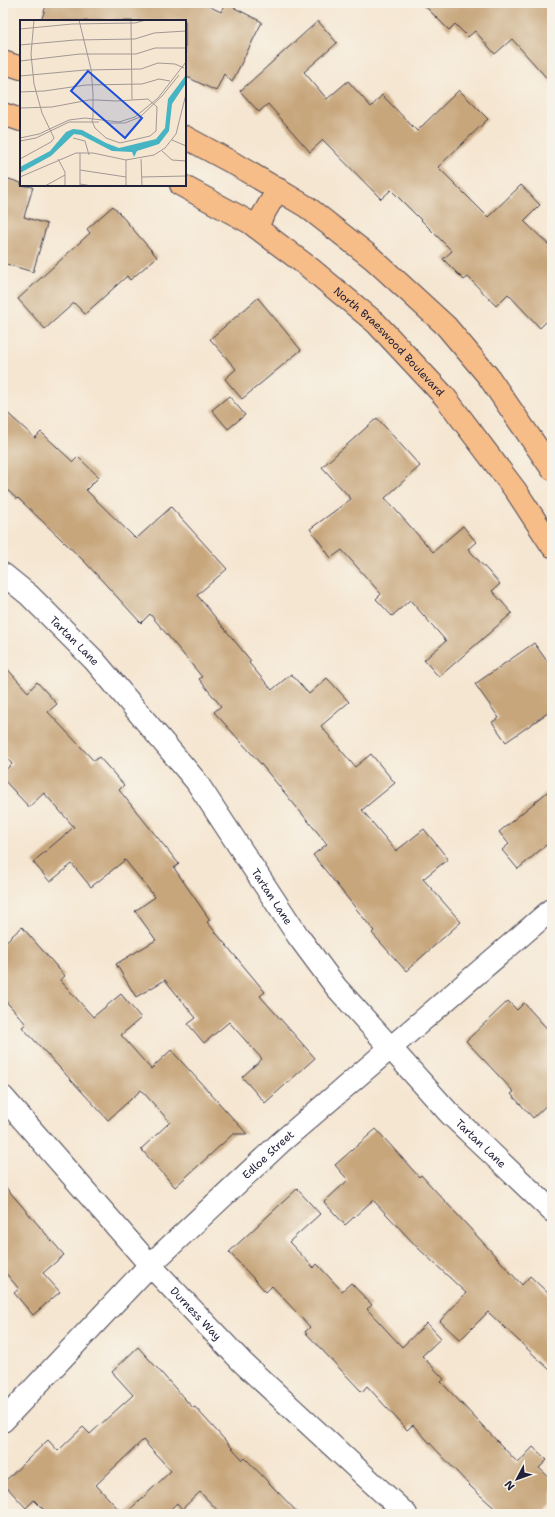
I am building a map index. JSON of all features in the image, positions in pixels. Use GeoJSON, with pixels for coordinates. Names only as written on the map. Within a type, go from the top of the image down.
{"type":"FeatureCollection","features":[{"type":"Feature","properties":{"kind":"main road"},"geometry":{"type":"LineString","coordinates":[[3,62],[20,68]]}},
{"type":"Feature","properties":{"kind":"main road"},"geometry":{"type":"LineString","coordinates":[[3,114],[20,120]]}},
{"type":"Feature","properties":{"kind":"main road"},"geometry":{"type":"LineString","coordinates":[[186,138],[233,163],[306,207],[372,258],[446,326],[488,376],[552,469]]}},
{"type":"Feature","properties":{"kind":"main road","name":"North Braeswood Boulevard"},"geometry":{"type":"LineString","coordinates":[[183,186],[256,227],[310,268],[376,323],[445,397],[516,491],[552,546]]}},
{"type":"Feature","properties":{"kind":"main road"},"geometry":{"type":"LineString","coordinates":[[256,227],[278,190]]}},
{"type":"Feature","properties":{"kind":"street","name":"Tartan Lane"},"geometry":{"type":"LineString","coordinates":[[3,574],[29,596],[94,660],[147,720],[196,781],[302,942],[336,987],[449,1113],[552,1211]]}},
{"type":"Feature","properties":{"kind":"street","name":"Edloe Street"},"geometry":{"type":"LineString","coordinates":[[3,1421],[150,1265],[280,1143],[389,1047],[552,909]]}},
{"type":"Feature","properties":{"kind":"street","name":"Durness Way"},"geometry":{"type":"LineString","coordinates":[[3,1097],[150,1265],[243,1363],[406,1514]]}},
{"type":"Feature","properties":{"kind":"building"},"geometry":{"type":"Polygon","coordinates":[[[47,3],[202,3],[221,12],[225,3],[262,22],[232,82],[224,74],[216,91],[186,76],[186,20],[41,20],[47,3]]]}},
{"type":"Feature","properties":{"kind":"building"},"geometry":{"type":"Polygon","coordinates":[[[422,3],[552,3],[552,84],[512,39],[495,54],[475,31],[468,37],[455,24],[449,30],[422,3]]]}},
{"type":"Feature","properties":{"kind":"building"},"geometry":{"type":"Polygon","coordinates":[[[318,21],[337,43],[304,72],[327,99],[348,81],[371,107],[382,95],[417,131],[459,90],[488,119],[438,167],[488,217],[521,185],[540,205],[524,221],[552,248],[552,316],[540,328],[508,294],[496,306],[468,277],[464,280],[443,259],[452,251],[391,190],[381,199],[323,140],[310,152],[268,104],[259,112],[240,91],[318,21]]]}},
{"type":"Feature","properties":{"kind":"building"},"geometry":{"type":"Polygon","coordinates":[[[3,177],[20,183],[20,186],[33,187],[24,217],[47,224],[33,272],[3,263],[3,177]]]}},
{"type":"Feature","properties":{"kind":"building"},"geometry":{"type":"Polygon","coordinates":[[[113,206],[157,257],[130,280],[127,276],[85,314],[74,303],[45,329],[18,299],[90,233],[87,229],[113,206]]]}},
{"type":"Feature","properties":{"kind":"building"},"geometry":{"type":"Polygon","coordinates":[[[258,298],[301,350],[242,399],[225,379],[236,369],[210,339],[258,298]]]}},
{"type":"Feature","properties":{"kind":"building"},"geometry":{"type":"Polygon","coordinates":[[[229,396],[245,415],[228,429],[212,410],[229,396]]]}},
{"type":"Feature","properties":{"kind":"building"},"geometry":{"type":"Polygon","coordinates":[[[3,409],[35,438],[41,432],[73,462],[78,457],[99,477],[86,490],[136,539],[171,507],[227,569],[197,595],[251,661],[249,663],[272,690],[291,674],[309,694],[327,678],[349,702],[321,726],[355,767],[371,754],[395,783],[362,810],[396,851],[424,829],[448,859],[423,879],[461,922],[406,971],[372,933],[374,931],[313,855],[327,844],[260,763],[214,712],[221,706],[199,679],[202,677],[150,614],[141,623],[85,562],[18,498],[17,499],[3,486],[3,409]]]}},
{"type":"Feature","properties":{"kind":"building"},"geometry":{"type":"Polygon","coordinates":[[[377,418],[420,466],[385,498],[433,552],[463,526],[476,542],[468,549],[500,584],[492,591],[512,613],[439,677],[424,660],[446,641],[410,600],[392,616],[376,599],[381,594],[342,550],[331,558],[310,529],[351,499],[322,467],[377,418]]]}},
{"type":"Feature","properties":{"kind":"building"},"geometry":{"type":"Polygon","coordinates":[[[534,643],[552,668],[552,710],[506,742],[492,722],[499,718],[475,684],[534,643]]]}},
{"type":"Feature","properties":{"kind":"building"},"geometry":{"type":"Polygon","coordinates":[[[3,664],[28,692],[37,682],[57,704],[48,712],[94,761],[99,757],[124,785],[119,790],[179,864],[174,868],[210,920],[207,922],[265,992],[260,996],[315,1058],[265,1103],[242,1077],[262,1059],[229,1022],[204,1043],[188,1024],[196,1018],[165,980],[136,997],[116,964],[156,940],[135,911],[155,897],[125,860],[91,887],[72,864],[50,882],[33,862],[74,827],[44,793],[29,807],[3,779],[3,772],[12,764],[3,754],[3,664]]]}},
{"type":"Feature","properties":{"kind":"building"},"geometry":{"type":"Polygon","coordinates":[[[552,788],[552,840],[518,869],[502,850],[509,844],[499,832],[552,788]]]}},
{"type":"Feature","properties":{"kind":"building"},"geometry":{"type":"Polygon","coordinates":[[[22,927],[65,976],[60,980],[93,1017],[121,994],[141,1018],[121,1035],[151,1069],[171,1050],[247,1134],[233,1134],[175,1187],[141,1149],[170,1122],[141,1090],[108,1120],[22,1027],[26,1024],[3,998],[3,944],[22,927]]]}},
{"type":"Feature","properties":{"kind":"building"},"geometry":{"type":"Polygon","coordinates":[[[508,1001],[517,1010],[524,1003],[552,1034],[552,1100],[533,1118],[511,1094],[514,1092],[466,1041],[508,1001]]]}},
{"type":"Feature","properties":{"kind":"building"},"geometry":{"type":"Polygon","coordinates":[[[376,1129],[419,1177],[421,1175],[522,1285],[530,1276],[552,1297],[552,1372],[488,1312],[460,1340],[440,1321],[466,1293],[418,1248],[373,1200],[345,1225],[324,1202],[348,1180],[335,1165],[376,1129]]]}},
{"type":"Feature","properties":{"kind":"building"},"geometry":{"type":"Polygon","coordinates":[[[3,1184],[64,1255],[43,1273],[60,1292],[33,1315],[14,1293],[19,1289],[3,1270],[3,1184]]]}},
{"type":"Feature","properties":{"kind":"building"},"geometry":{"type":"Polygon","coordinates":[[[297,1189],[320,1214],[289,1242],[314,1268],[317,1264],[342,1291],[351,1283],[372,1305],[367,1309],[402,1347],[427,1323],[441,1338],[422,1356],[444,1379],[441,1382],[518,1463],[533,1447],[547,1460],[539,1468],[552,1480],[552,1503],[542,1514],[501,1514],[470,1486],[413,1425],[407,1430],[367,1386],[362,1392],[305,1332],[310,1327],[272,1286],[266,1292],[229,1252],[297,1189]]]}},
{"type":"Feature","properties":{"kind":"building"},"geometry":{"type":"Polygon","coordinates":[[[138,1347],[193,1408],[195,1407],[243,1460],[245,1458],[299,1514],[221,1514],[200,1492],[182,1509],[177,1503],[166,1514],[125,1514],[171,1471],[143,1440],[96,1485],[123,1514],[48,1514],[34,1500],[26,1508],[3,1483],[48,1440],[58,1451],[83,1427],[90,1434],[133,1395],[112,1372],[138,1347]]]}}]}
